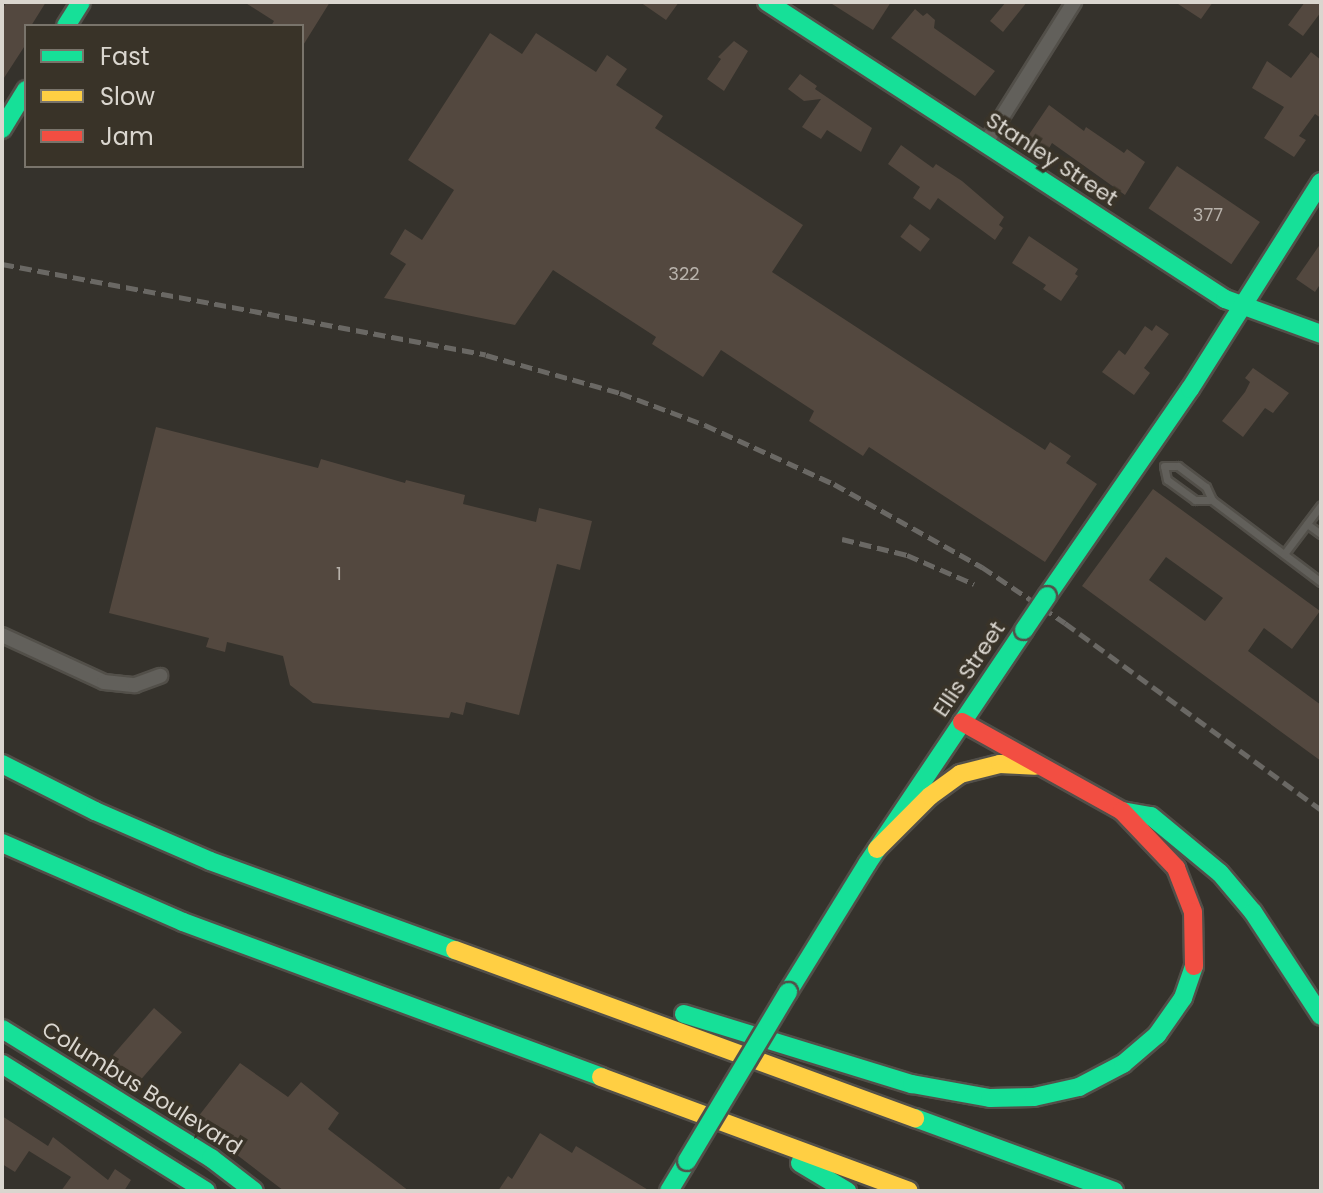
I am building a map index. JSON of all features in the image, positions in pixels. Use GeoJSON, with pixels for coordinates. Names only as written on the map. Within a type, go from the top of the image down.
{"type":"FeatureCollection","features":[{"type":"Feature","properties":{"kind":"main road"},"geometry":{"type":"LineString","coordinates":[[67,24],[81,2]]}},
{"type":"Feature","properties":{"kind":"main road","name":"Stanley Street"},"geometry":{"type":"LineString","coordinates":[[767,2],[1242,308],[1321,334]]}},
{"type":"Feature","properties":{"kind":"main road"},"geometry":{"type":"LineString","coordinates":[[2,129],[24,93]]}},
{"type":"Feature","properties":{"kind":"main road","name":"Ellis Street"},"geometry":{"type":"LineString","coordinates":[[669,1191],[877,849],[1047,596],[1155,460],[1242,308],[1321,182]]}},
{"type":"Feature","properties":{"kind":"main road"},"geometry":{"type":"LineString","coordinates":[[605,1003],[669,1009],[950,1093],[1023,1098],[1079,1087],[1123,1064],[1157,1035],[1183,998],[1196,959],[1194,918],[1181,878],[1165,853],[1122,811],[962,722]]}},
{"type":"Feature","properties":{"kind":"main road"},"geometry":{"type":"LineString","coordinates":[[2,764],[135,830],[210,861],[1114,1191]]}},
{"type":"Feature","properties":{"kind":"main road"},"geometry":{"type":"LineString","coordinates":[[877,849],[930,796],[960,774],[1000,764],[1046,769]]}},
{"type":"Feature","properties":{"kind":"main road"},"geometry":{"type":"LineString","coordinates":[[1122,811],[1151,816],[1220,873],[1253,912],[1321,1016]]}},
{"type":"Feature","properties":{"kind":"main road"},"geometry":{"type":"LineString","coordinates":[[2,843],[183,922],[909,1191]]}},
{"type":"Feature","properties":{"kind":"main road","name":"Columbus Boulevard"},"geometry":{"type":"LineString","coordinates":[[2,1029],[221,1165],[254,1191]]}},
{"type":"Feature","properties":{"kind":"main road"},"geometry":{"type":"LineString","coordinates":[[2,1064],[206,1191]]}},
{"type":"Feature","properties":{"kind":"main road"},"geometry":{"type":"LineString","coordinates":[[130,1144],[146,1118]]}},
{"type":"Feature","properties":{"kind":"main road"},"geometry":{"type":"LineString","coordinates":[[757,1135],[847,1191]]}},
{"type":"Feature","properties":{"kind":"street"},"geometry":{"type":"LineString","coordinates":[[985,144],[1074,2]]}},
{"type":"Feature","properties":{"kind":"street"},"geometry":{"type":"LineString","coordinates":[[2,635],[104,682],[135,685],[160,676]]}},
{"type":"Feature","properties":{"kind":"lane"},"geometry":{"type":"LineString","coordinates":[[1155,460],[1167,480],[1195,500],[1212,500]]}},
{"type":"Feature","properties":{"kind":"lane"},"geometry":{"type":"LineString","coordinates":[[1155,460],[1178,466],[1206,487],[1212,500],[1321,582]]}},
{"type":"Feature","properties":{"kind":"lane"},"geometry":{"type":"LineString","coordinates":[[1284,554],[1321,505]]}},
{"type":"Feature","properties":{"kind":"lane"},"geometry":{"type":"LineString","coordinates":[[1307,524],[1321,534]]}},
{"type":"Feature","properties":{"kind":"building"},"geometry":{"type":"Polygon","coordinates":[[[7,2],[46,2],[32,24],[24,24],[24,47],[2,81],[2,9],[7,2]]]}},
{"type":"Feature","properties":{"kind":"building"},"geometry":{"type":"Polygon","coordinates":[[[244,2],[330,2],[304,44],[304,24],[272,24],[274,21],[244,2]]]}},
{"type":"Feature","properties":{"kind":"building"},"geometry":{"type":"Polygon","coordinates":[[[640,2],[679,2],[666,20],[640,2]]]}},
{"type":"Feature","properties":{"kind":"building"},"geometry":{"type":"Polygon","coordinates":[[[829,2],[891,2],[873,30],[829,2]]]}},
{"type":"Feature","properties":{"kind":"building"},"geometry":{"type":"Polygon","coordinates":[[[1006,2],[1027,2],[1003,32],[990,21],[1006,2]]]}},
{"type":"Feature","properties":{"kind":"building"},"geometry":{"type":"Polygon","coordinates":[[[1175,2],[1213,2],[1201,19],[1175,2]]]}},
{"type":"Feature","properties":{"kind":"building"},"geometry":{"type":"Polygon","coordinates":[[[1305,2],[1321,2],[1321,12],[1303,36],[1288,25],[1305,2]]]}},
{"type":"Feature","properties":{"kind":"building"},"geometry":{"type":"Polygon","coordinates":[[[915,9],[923,16],[927,13],[935,20],[934,28],[995,71],[975,96],[891,38],[915,9]]]}},
{"type":"Feature","properties":{"kind":"building"},"geometry":{"type":"Polygon","coordinates":[[[490,33],[522,54],[536,33],[596,72],[607,55],[627,69],[616,85],[663,116],[655,128],[803,225],[772,272],[1045,450],[1050,442],[1071,456],[1066,463],[1097,484],[1045,562],[869,447],[863,456],[809,421],[814,411],[721,350],[703,377],[652,344],[656,337],[553,270],[515,325],[384,298],[406,264],[390,254],[405,229],[422,240],[454,190],[408,160],[490,33]]]}},
{"type":"Feature","properties":{"kind":"building"},"geometry":{"type":"Polygon","coordinates":[[[734,41],[748,51],[724,91],[707,79],[721,59],[718,57],[734,41]]]}},
{"type":"Feature","properties":{"kind":"building"},"geometry":{"type":"Polygon","coordinates":[[[1311,52],[1321,60],[1321,118],[1315,114],[1299,136],[1306,140],[1294,157],[1264,138],[1284,107],[1252,88],[1267,61],[1291,78],[1311,52]]]}},
{"type":"Feature","properties":{"kind":"building"},"geometry":{"type":"Polygon","coordinates":[[[800,74],[817,86],[815,89],[872,128],[861,152],[827,130],[821,139],[802,127],[821,99],[804,101],[788,89],[800,74]]]}},
{"type":"Feature","properties":{"kind":"building"},"geometry":{"type":"Polygon","coordinates":[[[1049,105],[1084,131],[1086,127],[1124,153],[1127,149],[1145,162],[1125,195],[1052,143],[1048,150],[1028,136],[1049,105]]]}},
{"type":"Feature","properties":{"kind":"building"},"geometry":{"type":"Polygon","coordinates":[[[901,145],[933,168],[936,164],[962,181],[1004,217],[999,225],[1003,228],[995,240],[938,198],[930,210],[913,198],[920,187],[888,164],[901,145]]]}},
{"type":"Feature","properties":{"kind":"building"},"geometry":{"type":"Polygon","coordinates":[[[1177,166],[1260,222],[1231,264],[1148,208],[1177,166]]]}},
{"type":"Feature","properties":{"kind":"building"},"geometry":{"type":"Polygon","coordinates":[[[910,224],[930,239],[920,252],[900,237],[910,224]]]}},
{"type":"Feature","properties":{"kind":"building"},"geometry":{"type":"Polygon","coordinates":[[[1029,236],[1078,269],[1075,274],[1078,276],[1061,301],[1043,289],[1046,285],[1012,263],[1029,236]]]}},
{"type":"Feature","properties":{"kind":"building"},"geometry":{"type":"Polygon","coordinates":[[[1321,243],[1321,283],[1315,292],[1296,279],[1321,243]]]}},
{"type":"Feature","properties":{"kind":"building"},"geometry":{"type":"Polygon","coordinates":[[[1156,325],[1169,334],[1144,368],[1150,373],[1134,395],[1102,372],[1119,350],[1125,355],[1145,326],[1152,331],[1156,325]]]}},
{"type":"Feature","properties":{"kind":"building"},"geometry":{"type":"Polygon","coordinates":[[[1253,368],[1289,393],[1273,413],[1265,408],[1243,437],[1222,421],[1245,392],[1250,382],[1245,378],[1253,368]]]}},
{"type":"Feature","properties":{"kind":"building"},"geometry":{"type":"Polygon","coordinates":[[[156,427],[318,468],[321,459],[405,483],[406,480],[465,495],[463,504],[536,522],[539,508],[592,521],[580,570],[557,564],[519,715],[466,702],[463,715],[451,712],[449,718],[313,703],[290,685],[283,656],[227,642],[225,652],[206,647],[209,638],[109,613],[156,427]]]}},
{"type":"Feature","properties":{"kind":"building"},"geometry":{"type":"Polygon","coordinates":[[[1153,489],[1320,611],[1292,649],[1264,628],[1248,651],[1321,705],[1321,761],[1082,586],[1153,489]],[[1166,557],[1149,580],[1205,621],[1223,598],[1166,557]]]}},
{"type":"Feature","properties":{"kind":"building"},"geometry":{"type":"Polygon","coordinates":[[[154,1008],[182,1032],[133,1089],[105,1065],[154,1008]]]}},
{"type":"Feature","properties":{"kind":"building"},"geometry":{"type":"Polygon","coordinates":[[[240,1063],[288,1097],[301,1082],[339,1113],[328,1129],[409,1191],[284,1191],[194,1122],[240,1063]]]}},
{"type":"Feature","properties":{"kind":"building"},"geometry":{"type":"Polygon","coordinates":[[[2,1116],[48,1146],[53,1137],[108,1180],[115,1169],[131,1180],[124,1191],[61,1191],[71,1177],[29,1151],[15,1172],[2,1164],[2,1116]]]}},
{"type":"Feature","properties":{"kind":"building"},"geometry":{"type":"Polygon","coordinates":[[[540,1133],[572,1153],[576,1146],[650,1191],[498,1191],[508,1176],[512,1179],[540,1133]]]}},
{"type":"Feature","properties":{"kind":"railway"},"geometry":{"type":"LineString","coordinates":[[2,264],[486,355],[620,393],[705,425],[834,484],[982,567],[1065,623],[1321,810]]}},
{"type":"Feature","properties":{"kind":"railway"},"geometry":{"type":"LineString","coordinates":[[842,539],[907,555],[974,584]]}},
{"type":"Feature","properties":{"kind":"traffic: fast"},"geometry":{"type":"LineString","coordinates":[[67,24],[81,2]]}},
{"type":"Feature","properties":{"kind":"traffic: fast"},"geometry":{"type":"LineString","coordinates":[[767,2],[1225,299],[1321,334]]}},
{"type":"Feature","properties":{"kind":"traffic: fast"},"geometry":{"type":"LineString","coordinates":[[2,129],[24,93]]}},
{"type":"Feature","properties":{"kind":"traffic: fast"},"geometry":{"type":"LineString","coordinates":[[1047,596],[1190,389],[1321,182]]}},
{"type":"Feature","properties":{"kind":"traffic: fast"},"geometry":{"type":"LineString","coordinates":[[1024,630],[1047,596]]}},
{"type":"Feature","properties":{"kind":"traffic: fast"},"geometry":{"type":"LineString","coordinates":[[788,992],[867,864],[1024,630]]}},
{"type":"Feature","properties":{"kind":"traffic: fast"},"geometry":{"type":"LineString","coordinates":[[2,764],[95,811],[210,861],[455,950]]}},
{"type":"Feature","properties":{"kind":"traffic: fast"},"geometry":{"type":"LineString","coordinates":[[1122,811],[1151,816],[1220,873],[1253,912],[1321,1016]]}},
{"type":"Feature","properties":{"kind":"traffic: fast"},"geometry":{"type":"LineString","coordinates":[[2,843],[183,922],[601,1077]]}},
{"type":"Feature","properties":{"kind":"traffic: fast"},"geometry":{"type":"LineString","coordinates":[[684,1014],[912,1084],[990,1098],[1034,1097],[1079,1087],[1123,1064],[1157,1035],[1183,998],[1194,966]]}},
{"type":"Feature","properties":{"kind":"traffic: fast"},"geometry":{"type":"LineString","coordinates":[[687,1161],[788,992]]}},
{"type":"Feature","properties":{"kind":"traffic: fast"},"geometry":{"type":"LineString","coordinates":[[2,1029],[211,1158],[254,1191]]}},
{"type":"Feature","properties":{"kind":"traffic: fast"},"geometry":{"type":"LineString","coordinates":[[2,1064],[206,1191]]}},
{"type":"Feature","properties":{"kind":"traffic: fast"},"geometry":{"type":"LineString","coordinates":[[915,1118],[1114,1191]]}},
{"type":"Feature","properties":{"kind":"traffic: fast"},"geometry":{"type":"LineString","coordinates":[[669,1191],[687,1161]]}},
{"type":"Feature","properties":{"kind":"traffic: fast"},"geometry":{"type":"LineString","coordinates":[[800,1163],[847,1191]]}},
{"type":"Feature","properties":{"kind":"traffic: slow"},"geometry":{"type":"LineString","coordinates":[[877,849],[930,796],[960,774],[1000,764],[1035,766]]}},
{"type":"Feature","properties":{"kind":"traffic: slow"},"geometry":{"type":"LineString","coordinates":[[455,950],[915,1118]]}},
{"type":"Feature","properties":{"kind":"traffic: slow"},"geometry":{"type":"LineString","coordinates":[[601,1077],[909,1191]]}},
{"type":"Feature","properties":{"kind":"traffic: jam"},"geometry":{"type":"LineString","coordinates":[[962,722],[1122,811],[1176,868],[1193,912],[1194,966]]}}]}
